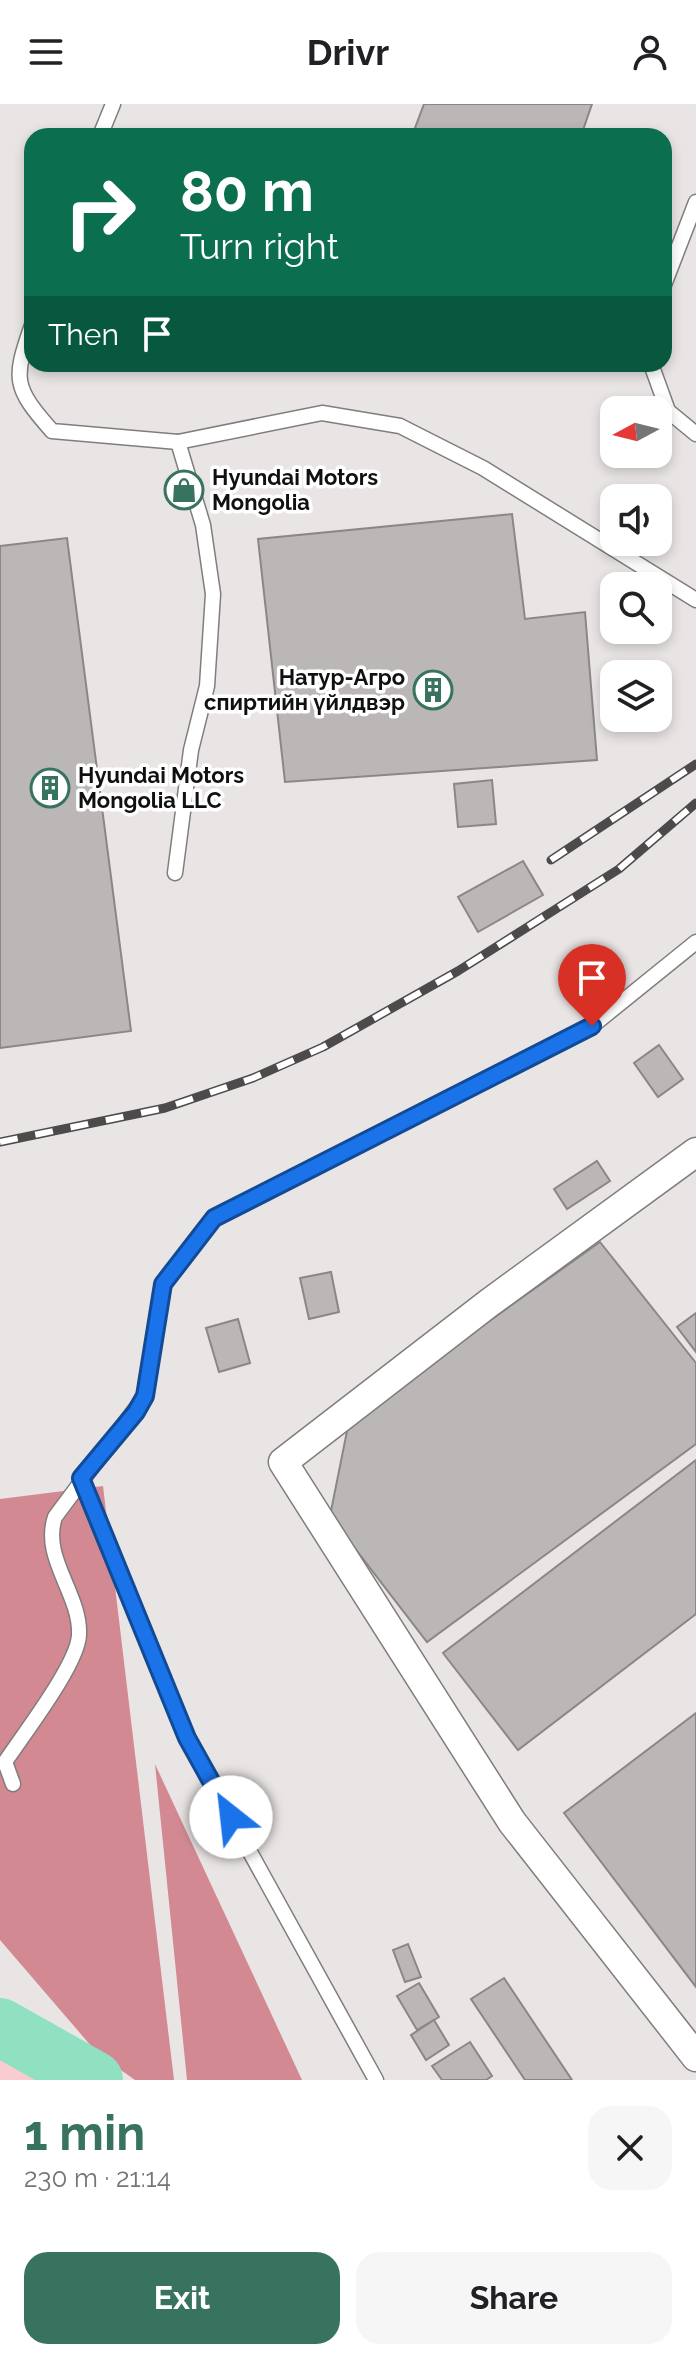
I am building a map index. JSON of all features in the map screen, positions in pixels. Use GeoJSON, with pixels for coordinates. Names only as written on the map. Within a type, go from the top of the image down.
{"type":"FeatureCollection","features":[{"type":"Feature","properties":{"kind":"street"},"geometry":{"type":"LineString","coordinates":[[696,1152],[489,1303],[283,1462],[512,1822],[696,2057]]}},
{"type":"Feature","properties":{"kind":"lane"},"geometry":{"type":"LineString","coordinates":[[103,128],[113,104]]}},
{"type":"Feature","properties":{"kind":"lane"},"geometry":{"type":"LineString","coordinates":[[672,264],[696,202]]}},
{"type":"Feature","properties":{"kind":"lane"},"geometry":{"type":"LineString","coordinates":[[24,348],[17,368],[27,403],[52,431],[178,442],[322,413],[400,426],[483,468],[696,600]]}},
{"type":"Feature","properties":{"kind":"lane"},"geometry":{"type":"LineString","coordinates":[[651,372],[668,411],[696,434]]}},
{"type":"Feature","properties":{"kind":"lane"},"geometry":{"type":"LineString","coordinates":[[175,873],[191,750],[207,686],[213,594],[203,525],[178,442]]}},
{"type":"Feature","properties":{"kind":"lane"},"geometry":{"type":"LineString","coordinates":[[13,1784],[5,1762],[73,1658],[79,1636],[76,1612],[52,1546],[50,1532],[55,1517],[81,1478],[136,1412],[145,1396],[163,1284],[214,1218],[592,1026],[696,942]]}},
{"type":"Feature","properties":{"kind":"lane"},"geometry":{"type":"LineString","coordinates":[[81,1478],[187,1738],[376,2080]]}},
{"type":"Feature","properties":{"kind":"shaded area"},"geometry":{"type":"Polygon","coordinates":[[[103,1486],[174,2080],[135,2080],[98,2054],[0,1940],[0,1499],[103,1486]]]}},
{"type":"Feature","properties":{"kind":"shaded area"},"geometry":{"type":"Polygon","coordinates":[[[155,1764],[302,2080],[187,2080],[155,1764]]]}},
{"type":"Feature","properties":{"kind":"shaded area"},"geometry":{"type":"Polygon","coordinates":[[[0,2058],[40,2080],[0,2080],[0,2058]]]}},
{"type":"Feature","properties":{"kind":"building"},"geometry":{"type":"Polygon","coordinates":[[[424,104],[592,104],[584,128],[415,128],[424,104]]]}},
{"type":"Feature","properties":{"kind":"building","name":"Натур-Агро спиртийн үйлдвэр"},"geometry":{"type":"Polygon","coordinates":[[[512,514],[525,619],[585,612],[597,760],[285,782],[258,539],[512,514]]]}},
{"type":"Feature","properties":{"kind":"building","name":"Hyundai Motors Mongolia LLC"},"geometry":{"type":"Polygon","coordinates":[[[67,538],[131,1031],[0,1048],[0,546],[67,538]]]}},
{"type":"Feature","properties":{"kind":"building"},"geometry":{"type":"Polygon","coordinates":[[[492,780],[496,824],[458,827],[454,784],[492,780]]]}},
{"type":"Feature","properties":{"kind":"building"},"geometry":{"type":"Polygon","coordinates":[[[523,861],[543,895],[478,932],[458,897],[523,861]]]}},
{"type":"Feature","properties":{"kind":"building"},"geometry":{"type":"Polygon","coordinates":[[[659,1045],[683,1079],[658,1097],[634,1063],[659,1045]]]}},
{"type":"Feature","properties":{"kind":"building"},"geometry":{"type":"Polygon","coordinates":[[[597,1161],[610,1181],[567,1209],[554,1189],[597,1161]]]}},
{"type":"Feature","properties":{"kind":"building"},"geometry":{"type":"Polygon","coordinates":[[[600,1242],[696,1363],[696,1444],[427,1642],[330,1516],[349,1421],[600,1242]]]}},
{"type":"Feature","properties":{"kind":"building"},"geometry":{"type":"Polygon","coordinates":[[[331,1272],[339,1312],[309,1319],[300,1278],[331,1272]]]}},
{"type":"Feature","properties":{"kind":"building"},"geometry":{"type":"Polygon","coordinates":[[[696,1313],[696,1352],[677,1327],[696,1313]]]}},
{"type":"Feature","properties":{"kind":"building"},"geometry":{"type":"Polygon","coordinates":[[[238,1319],[250,1363],[219,1372],[206,1328],[238,1319]]]}},
{"type":"Feature","properties":{"kind":"building"},"geometry":{"type":"Polygon","coordinates":[[[696,1460],[696,1614],[518,1750],[443,1653],[696,1460]]]}},
{"type":"Feature","properties":{"kind":"building"},"geometry":{"type":"Polygon","coordinates":[[[696,1713],[696,1987],[564,1813],[696,1713]]]}},
{"type":"Feature","properties":{"kind":"building"},"geometry":{"type":"Polygon","coordinates":[[[408,1944],[421,1977],[405,1982],[393,1950],[408,1944]]]}},
{"type":"Feature","properties":{"kind":"building"},"geometry":{"type":"Polygon","coordinates":[[[504,1978],[572,2080],[525,2080],[471,1999],[504,1978]]]}},
{"type":"Feature","properties":{"kind":"building"},"geometry":{"type":"Polygon","coordinates":[[[419,1983],[439,2017],[417,2030],[397,1996],[419,1983]]]}},
{"type":"Feature","properties":{"kind":"building"},"geometry":{"type":"Polygon","coordinates":[[[434,2020],[449,2045],[426,2060],[411,2035],[434,2020]]]}},
{"type":"Feature","properties":{"kind":"building"},"geometry":{"type":"Polygon","coordinates":[[[470,2042],[492,2076],[486,2080],[442,2080],[432,2066],[470,2042]]]}},
{"type":"Feature","properties":{"kind":"waterway"},"geometry":{"type":"LineString","coordinates":[[0,2027],[94,2080]]}},
{"type":"Feature","properties":{"kind":"railway"},"geometry":{"type":"LineString","coordinates":[[551,860],[696,764]]}},
{"type":"Feature","properties":{"kind":"railway"},"geometry":{"type":"LineString","coordinates":[[0,1142],[165,1108],[253,1078],[323,1047],[458,971],[619,869],[696,803]]}},
{"type":"Feature","properties":{"kind":"place","name":"Hyundai Motors Mongolia"},"geometry":{"type":"Point","coordinates":[184,490]}},
{"type":"Feature","properties":{"kind":"place","name":"Натур-Агро спиртийн үйлдвэр"},"geometry":{"type":"Point","coordinates":[433,690]}},
{"type":"Feature","properties":{"kind":"place","name":"Hyundai Motors Mongolia LLC"},"geometry":{"type":"Point","coordinates":[50,788]}},
{"type":"Feature","properties":{"kind":"route"},"geometry":{"type":"LineString","coordinates":[[231,1817],[187,1738],[81,1478],[136,1412],[145,1396],[163,1284],[214,1218],[592,1026]]}}]}
